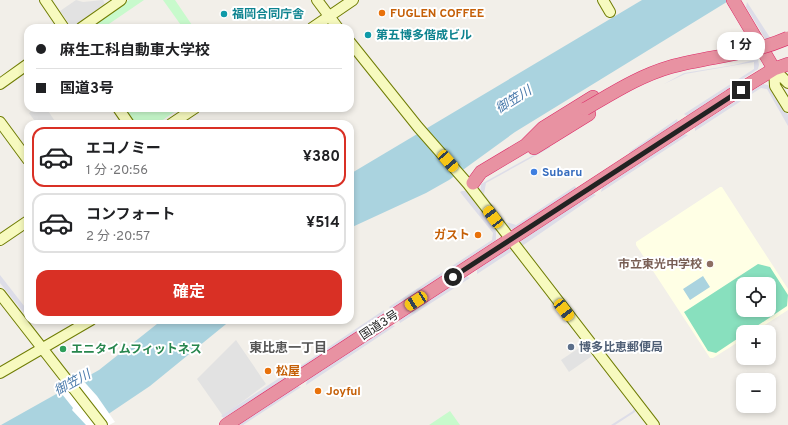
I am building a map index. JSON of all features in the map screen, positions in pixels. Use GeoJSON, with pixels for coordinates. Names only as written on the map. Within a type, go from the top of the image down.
{"type":"FeatureCollection","features":[{"type":"Feature","properties":{"kind":"highway"},"geometry":{"type":"LineString","coordinates":[[734,2],[774,69]]}},
{"type":"Feature","properties":{"kind":"highway"},"geometry":{"type":"LineString","coordinates":[[470,183],[481,172],[530,146],[629,83],[652,73],[687,62],[732,55],[788,38]]}},
{"type":"Feature","properties":{"kind":"highway"},"geometry":{"type":"LineString","coordinates":[[530,146],[548,139],[632,88],[655,78],[688,68],[734,61],[788,45]]}},
{"type":"Feature","properties":{"kind":"highway","name":"国道3号"},"geometry":{"type":"LineString","coordinates":[[226,425],[774,69],[788,56]]}},
{"type":"Feature","properties":{"kind":"highway","name":"国道3号"},"geometry":{"type":"LineString","coordinates":[[774,69],[788,64]]}},
{"type":"Feature","properties":{"kind":"street"},"geometry":{"type":"LineString","coordinates":[[45,0],[61,24]]}},
{"type":"Feature","properties":{"kind":"street"},"geometry":{"type":"LineString","coordinates":[[87,24],[120,0]]}},
{"type":"Feature","properties":{"kind":"street"},"geometry":{"type":"LineString","coordinates":[[317,0],[334,24]]}},
{"type":"Feature","properties":{"kind":"street"},"geometry":{"type":"LineString","coordinates":[[318,24],[353,0]]}},
{"type":"Feature","properties":{"kind":"street"},"geometry":{"type":"LineString","coordinates":[[603,0],[610,12]]}},
{"type":"Feature","properties":{"kind":"street"},"geometry":{"type":"LineString","coordinates":[[354,47],[418,127],[470,183],[510,240],[654,425]]}},
{"type":"Feature","properties":{"kind":"street"},"geometry":{"type":"LineString","coordinates":[[0,84],[24,67]]}},
{"type":"Feature","properties":{"kind":"street"},"geometry":{"type":"LineString","coordinates":[[774,69],[788,83]]}},
{"type":"Feature","properties":{"kind":"street"},"geometry":{"type":"LineString","coordinates":[[774,69],[776,86],[788,107]]}},
{"type":"Feature","properties":{"kind":"street"},"geometry":{"type":"LineString","coordinates":[[177,120],[189,112]]}},
{"type":"Feature","properties":{"kind":"street"},"geometry":{"type":"LineString","coordinates":[[0,122],[24,155]]}},
{"type":"Feature","properties":{"kind":"street"},"geometry":{"type":"LineString","coordinates":[[0,240],[24,224]]}},
{"type":"Feature","properties":{"kind":"street"},"geometry":{"type":"LineString","coordinates":[[0,294],[101,423]]}},
{"type":"Feature","properties":{"kind":"street"},"geometry":{"type":"LineString","coordinates":[[0,372],[43,349],[84,324]]}},
{"type":"Feature","properties":{"kind":"shaded area"},"geometry":{"type":"Polygon","coordinates":[[[76,0],[83,2],[103,0],[106,6],[78,24],[69,24],[60,11],[76,0]]]}},
{"type":"Feature","properties":{"kind":"shaded area"},"geometry":{"type":"Polygon","coordinates":[[[747,2],[771,39],[768,43],[746,7],[747,2]]]}},
{"type":"Feature","properties":{"kind":"shaded area"},"geometry":{"type":"Polygon","coordinates":[[[758,59],[758,69],[687,116],[684,114],[754,69],[754,62],[685,74],[664,84],[684,73],[734,65],[758,59]]]}},
{"type":"Feature","properties":{"kind":"shaded area"},"geometry":{"type":"Polygon","coordinates":[[[763,84],[768,85],[773,89],[788,115],[788,126],[767,89],[761,88],[695,131],[695,127],[763,84]]]}},
{"type":"Feature","properties":{"kind":"shaded area"},"geometry":{"type":"Polygon","coordinates":[[[49,112],[54,120],[34,120],[29,113],[49,112]]]}},
{"type":"Feature","properties":{"kind":"shaded area"},"geometry":{"type":"Polygon","coordinates":[[[677,119],[678,122],[631,153],[629,152],[677,119]]]}},
{"type":"Feature","properties":{"kind":"shaded area"},"geometry":{"type":"Polygon","coordinates":[[[684,134],[688,135],[601,192],[602,188],[684,134]]]}},
{"type":"Feature","properties":{"kind":"shaded area"},"geometry":{"type":"Polygon","coordinates":[[[548,147],[551,147],[486,183],[484,194],[506,222],[516,225],[575,186],[576,188],[515,229],[509,229],[480,193],[481,184],[548,147]]]}},
{"type":"Feature","properties":{"kind":"shaded area","name":"市立東光中学校"},"geometry":{"type":"Polygon","coordinates":[[[722,187],[788,289],[788,310],[765,325],[736,325],[736,343],[713,358],[710,358],[636,245],[636,242],[722,187]]]}},
{"type":"Feature","properties":{"kind":"shaded area"},"geometry":{"type":"Polygon","coordinates":[[[466,191],[496,230],[496,240],[392,309],[390,308],[389,307],[492,240],[493,233],[460,192],[466,191]]]}},
{"type":"Feature","properties":{"kind":"shaded area"},"geometry":{"type":"Polygon","coordinates":[[[592,193],[596,195],[522,246],[552,285],[554,285],[551,286],[519,244],[521,241],[592,193]]]}},
{"type":"Feature","properties":{"kind":"shaded area"},"geometry":{"type":"Polygon","coordinates":[[[509,248],[513,249],[544,291],[512,251],[477,274],[477,269],[509,248]]]}},
{"type":"Feature","properties":{"kind":"shaded area"},"geometry":{"type":"Polygon","coordinates":[[[0,275],[24,306],[24,313],[0,283],[0,275]]]}},
{"type":"Feature","properties":{"kind":"shaded area"},"geometry":{"type":"Polygon","coordinates":[[[466,276],[470,278],[400,323],[399,320],[466,276]]]}},
{"type":"Feature","properties":{"kind":"shaded area"},"geometry":{"type":"Polygon","coordinates":[[[550,298],[637,409],[635,412],[615,425],[611,425],[633,411],[634,408],[550,300],[547,299],[550,298]]]}},
{"type":"Feature","properties":{"kind":"shaded area"},"geometry":{"type":"Polygon","coordinates":[[[384,310],[384,314],[299,369],[296,369],[384,310]]]}},
{"type":"Feature","properties":{"kind":"shaded area"},"geometry":{"type":"Polygon","coordinates":[[[391,325],[395,326],[306,385],[307,380],[391,325]]]}},
{"type":"Feature","properties":{"kind":"shaded area"},"geometry":{"type":"Polygon","coordinates":[[[236,340],[266,384],[223,416],[197,379],[236,340]]]}},
{"type":"Feature","properties":{"kind":"shaded area"},"geometry":{"type":"Polygon","coordinates":[[[582,346],[584,350],[587,349],[592,356],[569,372],[561,360],[582,346]]]}},
{"type":"Feature","properties":{"kind":"shaded area"},"geometry":{"type":"Polygon","coordinates":[[[290,371],[290,375],[224,418],[221,416],[290,371]]]}},
{"type":"Feature","properties":{"kind":"shaded area"},"geometry":{"type":"Polygon","coordinates":[[[297,386],[301,387],[243,425],[238,425],[297,386]]]}},
{"type":"Feature","properties":{"kind":"green space"},"geometry":{"type":"Polygon","coordinates":[[[129,0],[144,0],[109,24],[95,24],[129,0]]]}},
{"type":"Feature","properties":{"kind":"green space"},"geometry":{"type":"Polygon","coordinates":[[[163,0],[175,0],[191,24],[180,24],[163,0]]]}},
{"type":"Feature","properties":{"kind":"green space"},"geometry":{"type":"Polygon","coordinates":[[[127,112],[174,112],[163,120],[132,120],[127,112]]]}},
{"type":"Feature","properties":{"kind":"green space"},"geometry":{"type":"Polygon","coordinates":[[[758,264],[770,267],[788,295],[787,306],[776,313],[776,277],[738,277],[758,264]]]}},
{"type":"Feature","properties":{"kind":"green space"},"geometry":{"type":"Polygon","coordinates":[[[736,278],[736,317],[770,317],[758,325],[736,325],[736,340],[716,353],[708,351],[684,312],[736,278]]]}},
{"type":"Feature","properties":{"kind":"green space"},"geometry":{"type":"Polygon","coordinates":[[[450,411],[460,425],[429,425],[450,411]]]}},
{"type":"Feature","properties":{"kind":"water","name":"御笠川"},"geometry":{"type":"Polygon","coordinates":[[[642,0],[730,0],[515,132],[449,180],[426,193],[354,226],[354,172],[642,0]]]}},
{"type":"Feature","properties":{"kind":"water"},"geometry":{"type":"Polygon","coordinates":[[[703,276],[710,287],[690,300],[683,289],[703,276]]]}},
{"type":"Feature","properties":{"kind":"water"},"geometry":{"type":"Polygon","coordinates":[[[157,324],[226,324],[150,386],[92,425],[1,425],[99,370],[157,324]]]}},
{"type":"Feature","properties":{"kind":"pier"},"geometry":{"type":"Polygon","coordinates":[[[79,376],[97,396],[115,422],[109,425],[86,425],[72,410],[73,408],[58,389],[79,376]]]}},
{"type":"Feature","properties":{"kind":"place","name":"FUGLEN COFFEE"},"geometry":{"type":"Point","coordinates":[382,13]}},
{"type":"Feature","properties":{"kind":"place","name":"福岡合同庁舎"},"geometry":{"type":"Point","coordinates":[224,14]}},
{"type":"Feature","properties":{"kind":"place","name":"第五博多偕成ビル"},"geometry":{"type":"Point","coordinates":[368,35]}},
{"type":"Feature","properties":{"kind":"place","name":"Subaru"},"geometry":{"type":"Point","coordinates":[534,172]}},
{"type":"Feature","properties":{"kind":"place","name":"ガスト"},"geometry":{"type":"Point","coordinates":[478,235]}},
{"type":"Feature","properties":{"kind":"place","name":"市立東光中学校"},"geometry":{"type":"Point","coordinates":[710,264]}},
{"type":"Feature","properties":{"kind":"place","name":"博多比恵郵便局"},"geometry":{"type":"Point","coordinates":[571,347]}},
{"type":"Feature","properties":{"kind":"place","name":"エニタイムフィットネス"},"geometry":{"type":"Point","coordinates":[63,349]}},
{"type":"Feature","properties":{"kind":"place","name":"松屋"},"geometry":{"type":"Point","coordinates":[268,371]}},
{"type":"Feature","properties":{"kind":"place","name":"Joyful"},"geometry":{"type":"Point","coordinates":[318,391]}},
{"type":"Feature","properties":{"kind":"district","name":"東比恵一丁目"},"geometry":{"type":"Point","coordinates":[288,347]}},
{"type":"Feature","properties":{"kind":"route"},"geometry":{"type":"LineString","coordinates":[[453,277],[686,124],[741,90]]}}]}
